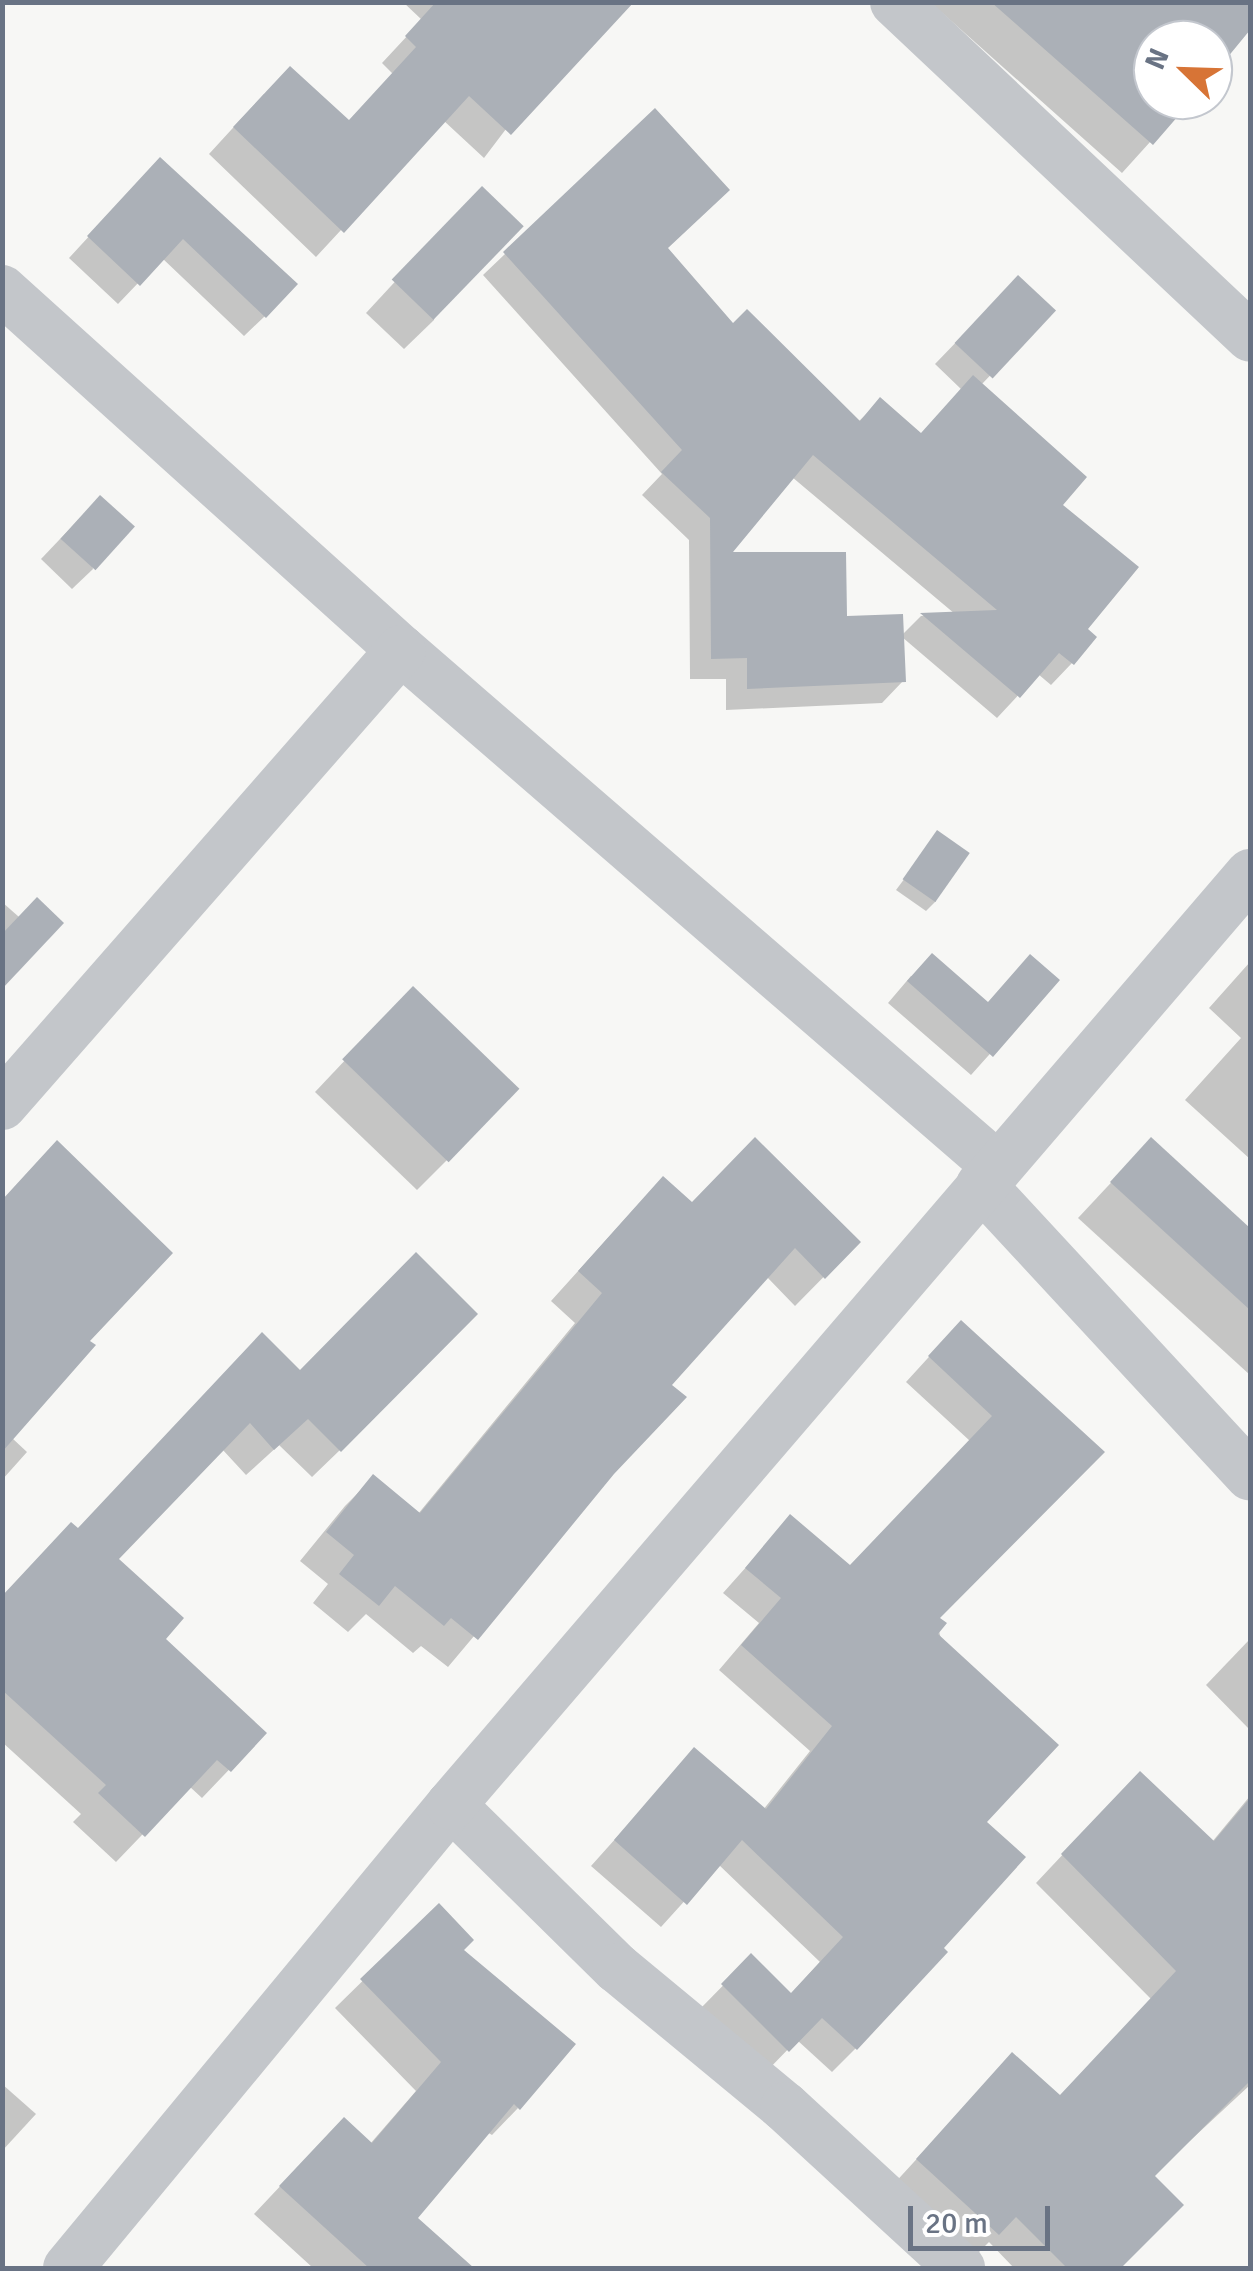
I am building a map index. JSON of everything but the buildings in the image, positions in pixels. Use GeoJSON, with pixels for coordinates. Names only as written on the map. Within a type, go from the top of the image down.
{"type":"FeatureCollection","features":[{"type":"Feature","properties":{"kind":"street"},"geometry":{"type":"LineString","coordinates":[[895,2],[1250,337]]}},
{"type":"Feature","properties":{"kind":"street"},"geometry":{"type":"LineString","coordinates":[[2,290],[989,1176],[1250,1475]]}},
{"type":"Feature","properties":{"kind":"street"},"geometry":{"type":"LineString","coordinates":[[2,1105],[401,650]]}},
{"type":"Feature","properties":{"kind":"street"},"geometry":{"type":"LineString","coordinates":[[68,2268],[450,1805],[1250,874]]}},
{"type":"Feature","properties":{"kind":"street"},"geometry":{"type":"LineString","coordinates":[[450,1805],[617,1968],[785,2107],[960,2268]]}}]}
